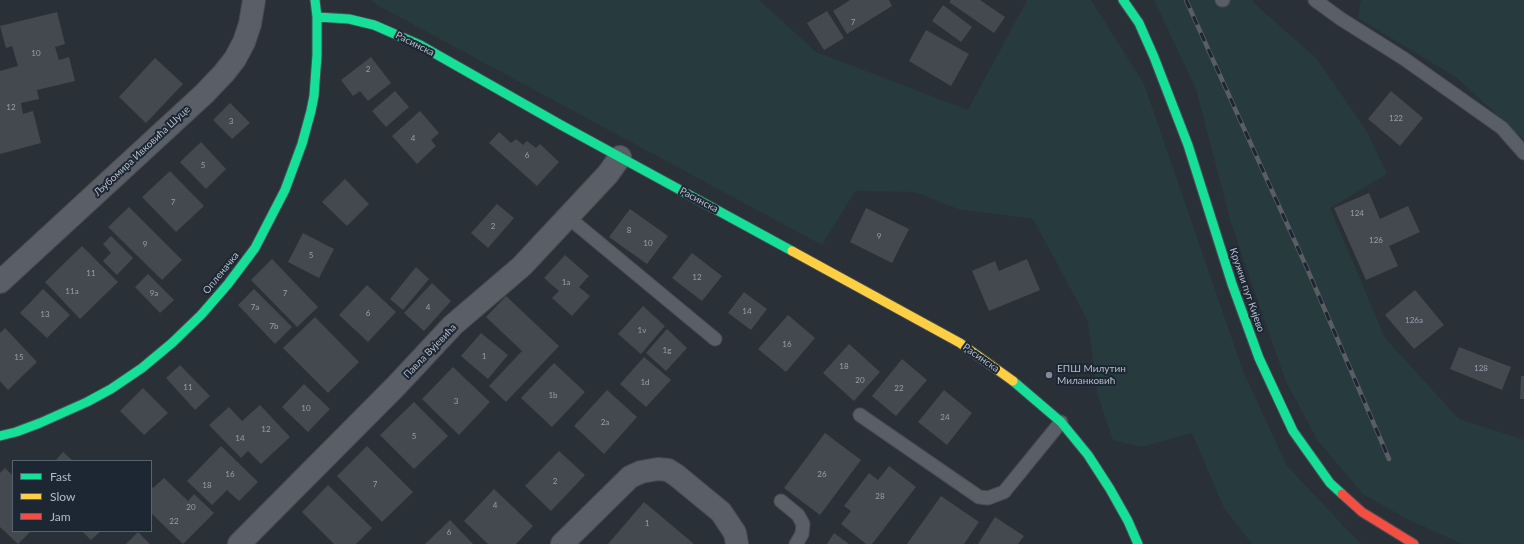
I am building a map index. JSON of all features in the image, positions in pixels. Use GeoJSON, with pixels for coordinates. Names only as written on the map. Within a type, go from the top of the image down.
{"type":"FeatureCollection","features":[{"type":"Feature","properties":{"kind":"street","name":"Љубомира Ивковића Шуце"},"geometry":{"type":"LineString","coordinates":[[0,282],[204,94],[224,73],[235,59],[244,42],[250,24],[254,0]]}},
{"type":"Feature","properties":{"kind":"street","name":"Опленачка"},"geometry":{"type":"LineString","coordinates":[[0,436],[40,423],[111,389],[142,368],[172,343],[201,315],[233,278],[255,248],[285,190],[302,144],[314,96],[317,55],[316,0]]}},
{"type":"Feature","properties":{"kind":"street","name":"Кружни пут Кијево"},"geometry":{"type":"LineString","coordinates":[[1123,0],[1138,23],[1154,56],[1188,144],[1232,284],[1259,358],[1292,431],[1330,483],[1362,512],[1414,544]]}},
{"type":"Feature","properties":{"kind":"street","name":"Расинска"},"geometry":{"type":"LineString","coordinates":[[317,17],[349,19],[388,30],[420,45],[620,157],[960,343],[1015,382],[1061,422],[1088,455],[1110,489],[1128,521],[1138,544]]}},
{"type":"Feature","properties":{"kind":"street","name":"Павла Вујевића"},"geometry":{"type":"LineString","coordinates":[[239,544],[396,386],[453,325],[522,266],[569,218],[608,174],[620,157]]}},
{"type":"Feature","properties":{"kind":"street"},"geometry":{"type":"LineString","coordinates":[[562,544],[630,477],[658,468],[668,470],[721,512],[735,533],[736,544]]}},
{"type":"Feature","properties":{"kind":"lane"},"geometry":{"type":"LineString","coordinates":[[1315,0],[1341,19],[1403,58],[1502,128],[1524,153]]}},
{"type":"Feature","properties":{"kind":"lane"},"geometry":{"type":"LineString","coordinates":[[569,218],[715,339]]}},
{"type":"Feature","properties":{"kind":"lane"},"geometry":{"type":"LineString","coordinates":[[860,415],[979,497],[988,498],[1004,492],[1061,422]]}},
{"type":"Feature","properties":{"kind":"lane"},"geometry":{"type":"LineString","coordinates":[[781,501],[798,515],[803,524],[802,534],[796,544]]}},
{"type":"Feature","properties":{"kind":"green space"},"geometry":{"type":"Polygon","coordinates":[[[371,0],[759,0],[816,52],[968,110],[1027,0],[1091,0],[1144,84],[1243,371],[1287,466],[1362,544],[1252,544],[1224,508],[1192,433],[1141,447],[1113,440],[1097,393],[1088,321],[1033,219],[958,209],[915,192],[855,191],[822,245],[377,5],[371,0]]]}},
{"type":"Feature","properties":{"kind":"green space"},"geometry":{"type":"Polygon","coordinates":[[[1154,0],[1252,0],[1317,59],[1367,132],[1387,174],[1330,208],[1385,338],[1459,419],[1524,440],[1524,544],[1462,544],[1405,518],[1363,494],[1318,441],[1286,382],[1231,223],[1196,89],[1154,0]]]}},
{"type":"Feature","properties":{"kind":"green space"},"geometry":{"type":"Polygon","coordinates":[[[1361,0],[1524,0],[1524,140],[1457,78],[1358,18],[1361,0]]]}},
{"type":"Feature","properties":{"kind":"building"},"geometry":{"type":"Polygon","coordinates":[[[850,0],[889,0],[892,6],[847,34],[833,11],[850,0]]]}},
{"type":"Feature","properties":{"kind":"building"},"geometry":{"type":"Polygon","coordinates":[[[951,0],[980,0],[1005,17],[994,33],[949,2],[951,0]]]}},
{"type":"Feature","properties":{"kind":"building"},"geometry":{"type":"Polygon","coordinates":[[[943,5],[972,27],[961,42],[932,21],[943,5]]]}},
{"type":"Feature","properties":{"kind":"building"},"geometry":{"type":"Polygon","coordinates":[[[827,11],[844,38],[824,50],[807,23],[827,11]]]}},
{"type":"Feature","properties":{"kind":"building"},"geometry":{"type":"Polygon","coordinates":[[[57,12],[65,44],[55,47],[59,60],[69,57],[75,81],[37,90],[39,99],[21,103],[23,114],[33,111],[41,143],[0,154],[0,71],[18,66],[12,46],[6,48],[0,26],[57,12]]]}},
{"type":"Feature","properties":{"kind":"building"},"geometry":{"type":"Polygon","coordinates":[[[926,30],[969,54],[951,86],[909,61],[926,30]]]}},
{"type":"Feature","properties":{"kind":"building"},"geometry":{"type":"Polygon","coordinates":[[[371,57],[391,83],[368,101],[360,91],[353,96],[341,80],[371,57]]]}},
{"type":"Feature","properties":{"kind":"building"},"geometry":{"type":"Polygon","coordinates":[[[155,58],[183,84],[146,123],[119,97],[155,58]]]}},
{"type":"Feature","properties":{"kind":"building"},"geometry":{"type":"Polygon","coordinates":[[[395,91],[409,107],[386,127],[372,111],[395,91]]]}},
{"type":"Feature","properties":{"kind":"building"},"geometry":{"type":"Polygon","coordinates":[[[1391,91],[1423,118],[1400,146],[1368,119],[1391,91]]]}},
{"type":"Feature","properties":{"kind":"building"},"geometry":{"type":"Polygon","coordinates":[[[230,103],[250,123],[232,139],[213,120],[230,103]]]}},
{"type":"Feature","properties":{"kind":"building"},"geometry":{"type":"Polygon","coordinates":[[[420,111],[439,133],[431,140],[436,146],[417,164],[392,136],[420,111]]]}},
{"type":"Feature","properties":{"kind":"building"},"geometry":{"type":"Polygon","coordinates":[[[499,132],[511,143],[516,139],[523,145],[527,141],[536,148],[540,144],[559,162],[537,186],[489,143],[499,132]]]}},
{"type":"Feature","properties":{"kind":"building"},"geometry":{"type":"Polygon","coordinates":[[[201,142],[226,169],[206,189],[180,162],[201,142]]]}},
{"type":"Feature","properties":{"kind":"building"},"geometry":{"type":"Polygon","coordinates":[[[170,171],[204,206],[176,232],[142,197],[170,171]]]}},
{"type":"Feature","properties":{"kind":"building"},"geometry":{"type":"Polygon","coordinates":[[[345,179],[369,204],[347,226],[322,202],[345,179]]]}},
{"type":"Feature","properties":{"kind":"building"},"geometry":{"type":"Polygon","coordinates":[[[1369,193],[1380,219],[1408,206],[1420,232],[1389,246],[1398,266],[1366,280],[1334,208],[1369,193]]]}},
{"type":"Feature","properties":{"kind":"building"},"geometry":{"type":"Polygon","coordinates":[[[497,204],[514,218],[488,248],[471,233],[497,204]]]}},
{"type":"Feature","properties":{"kind":"building"},"geometry":{"type":"Polygon","coordinates":[[[129,207],[182,260],[162,280],[108,227],[129,207]]]}},
{"type":"Feature","properties":{"kind":"building"},"geometry":{"type":"Polygon","coordinates":[[[866,208],[909,229],[892,263],[850,242],[866,208]]]}},
{"type":"Feature","properties":{"kind":"building"},"geometry":{"type":"Polygon","coordinates":[[[630,209],[668,236],[647,264],[609,237],[630,209]]]}},
{"type":"Feature","properties":{"kind":"building"},"geometry":{"type":"Polygon","coordinates":[[[303,233],[334,249],[319,278],[288,262],[303,233]]]}},
{"type":"Feature","properties":{"kind":"building"},"geometry":{"type":"Polygon","coordinates":[[[111,236],[133,258],[117,275],[103,261],[111,253],[103,244],[111,236]]]}},
{"type":"Feature","properties":{"kind":"building"},"geometry":{"type":"Polygon","coordinates":[[[82,246],[118,282],[80,319],[45,282],[82,246]]]}},
{"type":"Feature","properties":{"kind":"building"},"geometry":{"type":"Polygon","coordinates":[[[692,253],[722,276],[702,301],[672,278],[692,253]]]}},
{"type":"Feature","properties":{"kind":"building"},"geometry":{"type":"Polygon","coordinates":[[[565,255],[589,276],[579,287],[590,296],[572,316],[552,298],[559,291],[544,278],[565,255]]]}},
{"type":"Feature","properties":{"kind":"building"},"geometry":{"type":"Polygon","coordinates":[[[272,259],[318,307],[297,327],[251,280],[272,259]]]}},
{"type":"Feature","properties":{"kind":"building"},"geometry":{"type":"Polygon","coordinates":[[[1027,259],[1040,290],[989,311],[972,271],[995,261],[999,271],[1027,259]]]}},
{"type":"Feature","properties":{"kind":"building"},"geometry":{"type":"Polygon","coordinates":[[[416,267],[429,279],[403,310],[390,299],[416,267]]]}},
{"type":"Feature","properties":{"kind":"building"},"geometry":{"type":"Polygon","coordinates":[[[148,274],[174,300],[160,313],[135,287],[148,274]]]}},
{"type":"Feature","properties":{"kind":"building"},"geometry":{"type":"Polygon","coordinates":[[[432,283],[451,301],[424,331],[404,313],[432,283]]]}},
{"type":"Feature","properties":{"kind":"building"},"geometry":{"type":"Polygon","coordinates":[[[367,285],[396,312],[368,342],[339,315],[367,285]]]}},
{"type":"Feature","properties":{"kind":"building"},"geometry":{"type":"Polygon","coordinates":[[[43,289],[70,315],[47,338],[20,313],[43,289]]]}},
{"type":"Feature","properties":{"kind":"building"},"geometry":{"type":"Polygon","coordinates":[[[254,289],[292,327],[275,344],[238,305],[254,289]]]}},
{"type":"Feature","properties":{"kind":"building"},"geometry":{"type":"Polygon","coordinates":[[[1415,290],[1444,325],[1414,349],[1385,315],[1415,290]]]}},
{"type":"Feature","properties":{"kind":"building"},"geometry":{"type":"Polygon","coordinates":[[[744,292],[767,309],[751,330],[728,313],[744,292]]]}},
{"type":"Feature","properties":{"kind":"building"},"geometry":{"type":"Polygon","coordinates":[[[506,296],[559,346],[506,402],[489,386],[522,351],[486,317],[506,296]]]}},
{"type":"Feature","properties":{"kind":"building"},"geometry":{"type":"Polygon","coordinates":[[[643,306],[665,326],[641,354],[618,334],[643,306]]]}},
{"type":"Feature","properties":{"kind":"building"},"geometry":{"type":"Polygon","coordinates":[[[788,315],[815,338],[786,372],[758,349],[788,315]]]}},
{"type":"Feature","properties":{"kind":"building"},"geometry":{"type":"Polygon","coordinates":[[[315,317],[359,362],[328,393],[283,348],[315,317]]]}},
{"type":"Feature","properties":{"kind":"building"},"geometry":{"type":"Polygon","coordinates":[[[5,328],[37,362],[8,390],[0,381],[0,333],[5,328]]]}},
{"type":"Feature","properties":{"kind":"building"},"geometry":{"type":"Polygon","coordinates":[[[667,329],[687,348],[666,371],[646,353],[667,329]]]}},
{"type":"Feature","properties":{"kind":"building"},"geometry":{"type":"Polygon","coordinates":[[[481,333],[508,355],[488,379],[461,356],[481,333]]]}},
{"type":"Feature","properties":{"kind":"building"},"geometry":{"type":"Polygon","coordinates":[[[849,344],[880,372],[854,401],[823,373],[849,344]]]}},
{"type":"Feature","properties":{"kind":"building"},"geometry":{"type":"Polygon","coordinates":[[[1459,347],[1511,367],[1502,390],[1450,369],[1459,347]]]}},
{"type":"Feature","properties":{"kind":"building"},"geometry":{"type":"Polygon","coordinates":[[[644,357],[671,380],[646,407],[620,384],[644,357]]]}},
{"type":"Feature","properties":{"kind":"building"},"geometry":{"type":"Polygon","coordinates":[[[902,359],[927,380],[896,416],[872,396],[902,359]]]}},
{"type":"Feature","properties":{"kind":"building"},"geometry":{"type":"Polygon","coordinates":[[[554,363],[585,392],[552,427],[521,398],[554,363]]]}},
{"type":"Feature","properties":{"kind":"building"},"geometry":{"type":"Polygon","coordinates":[[[180,365],[210,396],[195,410],[166,378],[180,365]]]}},
{"type":"Feature","properties":{"kind":"building"},"geometry":{"type":"Polygon","coordinates":[[[453,367],[490,402],[459,435],[422,399],[453,367]]]}},
{"type":"Feature","properties":{"kind":"building"},"geometry":{"type":"Polygon","coordinates":[[[1521,376],[1524,376],[1524,399],[1520,399],[1521,376]]]}},
{"type":"Feature","properties":{"kind":"building"},"geometry":{"type":"Polygon","coordinates":[[[304,384],[330,409],[308,432],[282,407],[304,384]]]}},
{"type":"Feature","properties":{"kind":"building"},"geometry":{"type":"Polygon","coordinates":[[[143,388],[168,413],[144,435],[120,411],[143,388]]]}},
{"type":"Feature","properties":{"kind":"building"},"geometry":{"type":"Polygon","coordinates":[[[607,390],[637,417],[604,454],[574,426],[607,390]]]}},
{"type":"Feature","properties":{"kind":"building"},"geometry":{"type":"Polygon","coordinates":[[[944,390],[972,413],[947,445],[918,422],[944,390]]]}},
{"type":"Feature","properties":{"kind":"building"},"geometry":{"type":"Polygon","coordinates":[[[414,402],[448,436],[414,469],[380,435],[414,402]]]}},
{"type":"Feature","properties":{"kind":"building"},"geometry":{"type":"Polygon","coordinates":[[[260,405],[290,437],[261,464],[248,451],[241,458],[209,425],[229,407],[242,421],[260,405]]]}},
{"type":"Feature","properties":{"kind":"building"},"geometry":{"type":"Polygon","coordinates":[[[825,433],[861,460],[820,515],[784,488],[825,433]]]}},
{"type":"Feature","properties":{"kind":"building"},"geometry":{"type":"Polygon","coordinates":[[[221,446],[258,482],[239,501],[227,490],[212,505],[187,481],[221,446]]]}},
{"type":"Feature","properties":{"kind":"building"},"geometry":{"type":"Polygon","coordinates":[[[367,446],[413,492],[382,522],[337,476],[367,446]]]}},
{"type":"Feature","properties":{"kind":"building"},"geometry":{"type":"Polygon","coordinates":[[[559,451],[585,475],[551,511],[525,486],[559,451]]]}},
{"type":"Feature","properties":{"kind":"building"},"geometry":{"type":"Polygon","coordinates":[[[63,452],[72,460],[56,460],[63,452]]]}},
{"type":"Feature","properties":{"kind":"building"},"geometry":{"type":"Polygon","coordinates":[[[889,466],[916,487],[872,544],[866,544],[841,524],[851,511],[844,506],[869,473],[878,480],[889,466]]]}},
{"type":"Feature","properties":{"kind":"building"},"geometry":{"type":"Polygon","coordinates":[[[5,468],[12,475],[12,532],[30,532],[18,544],[0,527],[0,473],[5,468]]]}},
{"type":"Feature","properties":{"kind":"building"},"geometry":{"type":"Polygon","coordinates":[[[164,478],[188,501],[194,494],[214,513],[183,544],[152,514],[152,486],[153,488],[164,478]]]}},
{"type":"Feature","properties":{"kind":"building"},"geometry":{"type":"Polygon","coordinates":[[[328,485],[372,528],[356,544],[334,544],[302,512],[328,485]]]}},
{"type":"Feature","properties":{"kind":"building"},"geometry":{"type":"Polygon","coordinates":[[[494,489],[533,526],[516,544],[488,544],[464,521],[494,489]]]}},
{"type":"Feature","properties":{"kind":"building"},"geometry":{"type":"Polygon","coordinates":[[[941,496],[979,522],[964,544],[907,544],[941,496]]]}},
{"type":"Feature","properties":{"kind":"building"},"geometry":{"type":"Polygon","coordinates":[[[644,502],[694,544],[608,544],[644,502]]]}},
{"type":"Feature","properties":{"kind":"building"},"geometry":{"type":"Polygon","coordinates":[[[995,517],[1024,536],[1018,544],[978,544],[995,517]]]}},
{"type":"Feature","properties":{"kind":"building"},"geometry":{"type":"Polygon","coordinates":[[[450,520],[473,544],[425,544],[450,520]]]}},
{"type":"Feature","properties":{"kind":"building"},"geometry":{"type":"Polygon","coordinates":[[[83,532],[100,532],[91,540],[83,532]]]}},
{"type":"Feature","properties":{"kind":"building"},"geometry":{"type":"Polygon","coordinates":[[[138,532],[150,544],[126,544],[138,532]]]}},
{"type":"Feature","properties":{"kind":"building"},"geometry":{"type":"Polygon","coordinates":[[[834,533],[849,544],[827,544],[834,533]]]}},
{"type":"Feature","properties":{"kind":"railway"},"geometry":{"type":"LineString","coordinates":[[1186,0],[1306,266],[1389,459]]}},
{"type":"Feature","properties":{"kind":"traffic: fast"},"geometry":{"type":"LineString","coordinates":[[0,436],[40,423],[87,402],[111,389],[142,368],[172,343],[201,315],[228,284],[255,248],[285,190],[302,144],[311,111],[314,96],[317,55],[317,17],[315,0]]}},
{"type":"Feature","properties":{"kind":"traffic: fast"},"geometry":{"type":"LineString","coordinates":[[1123,0],[1139,23],[1154,57],[1188,145],[1232,284],[1259,358],[1293,431],[1330,483],[1342,494]]}},
{"type":"Feature","properties":{"kind":"traffic: fast"},"geometry":{"type":"LineString","coordinates":[[317,17],[349,19],[374,25],[420,45],[561,125],[792,251]]}},
{"type":"Feature","properties":{"kind":"traffic: fast"},"geometry":{"type":"LineString","coordinates":[[1013,381],[1061,422],[1088,455],[1128,521],[1138,544]]}},
{"type":"Feature","properties":{"kind":"traffic: slow"},"geometry":{"type":"LineString","coordinates":[[792,251],[960,343],[1013,381]]}},
{"type":"Feature","properties":{"kind":"traffic: jam"},"geometry":{"type":"LineString","coordinates":[[1342,494],[1362,512],[1414,544]]}},
{"type":"Feature","properties":{"kind":"place","name":"ЕПШ Милутин Миланковић"},"geometry":{"type":"Point","coordinates":[1049,375]}}]}
